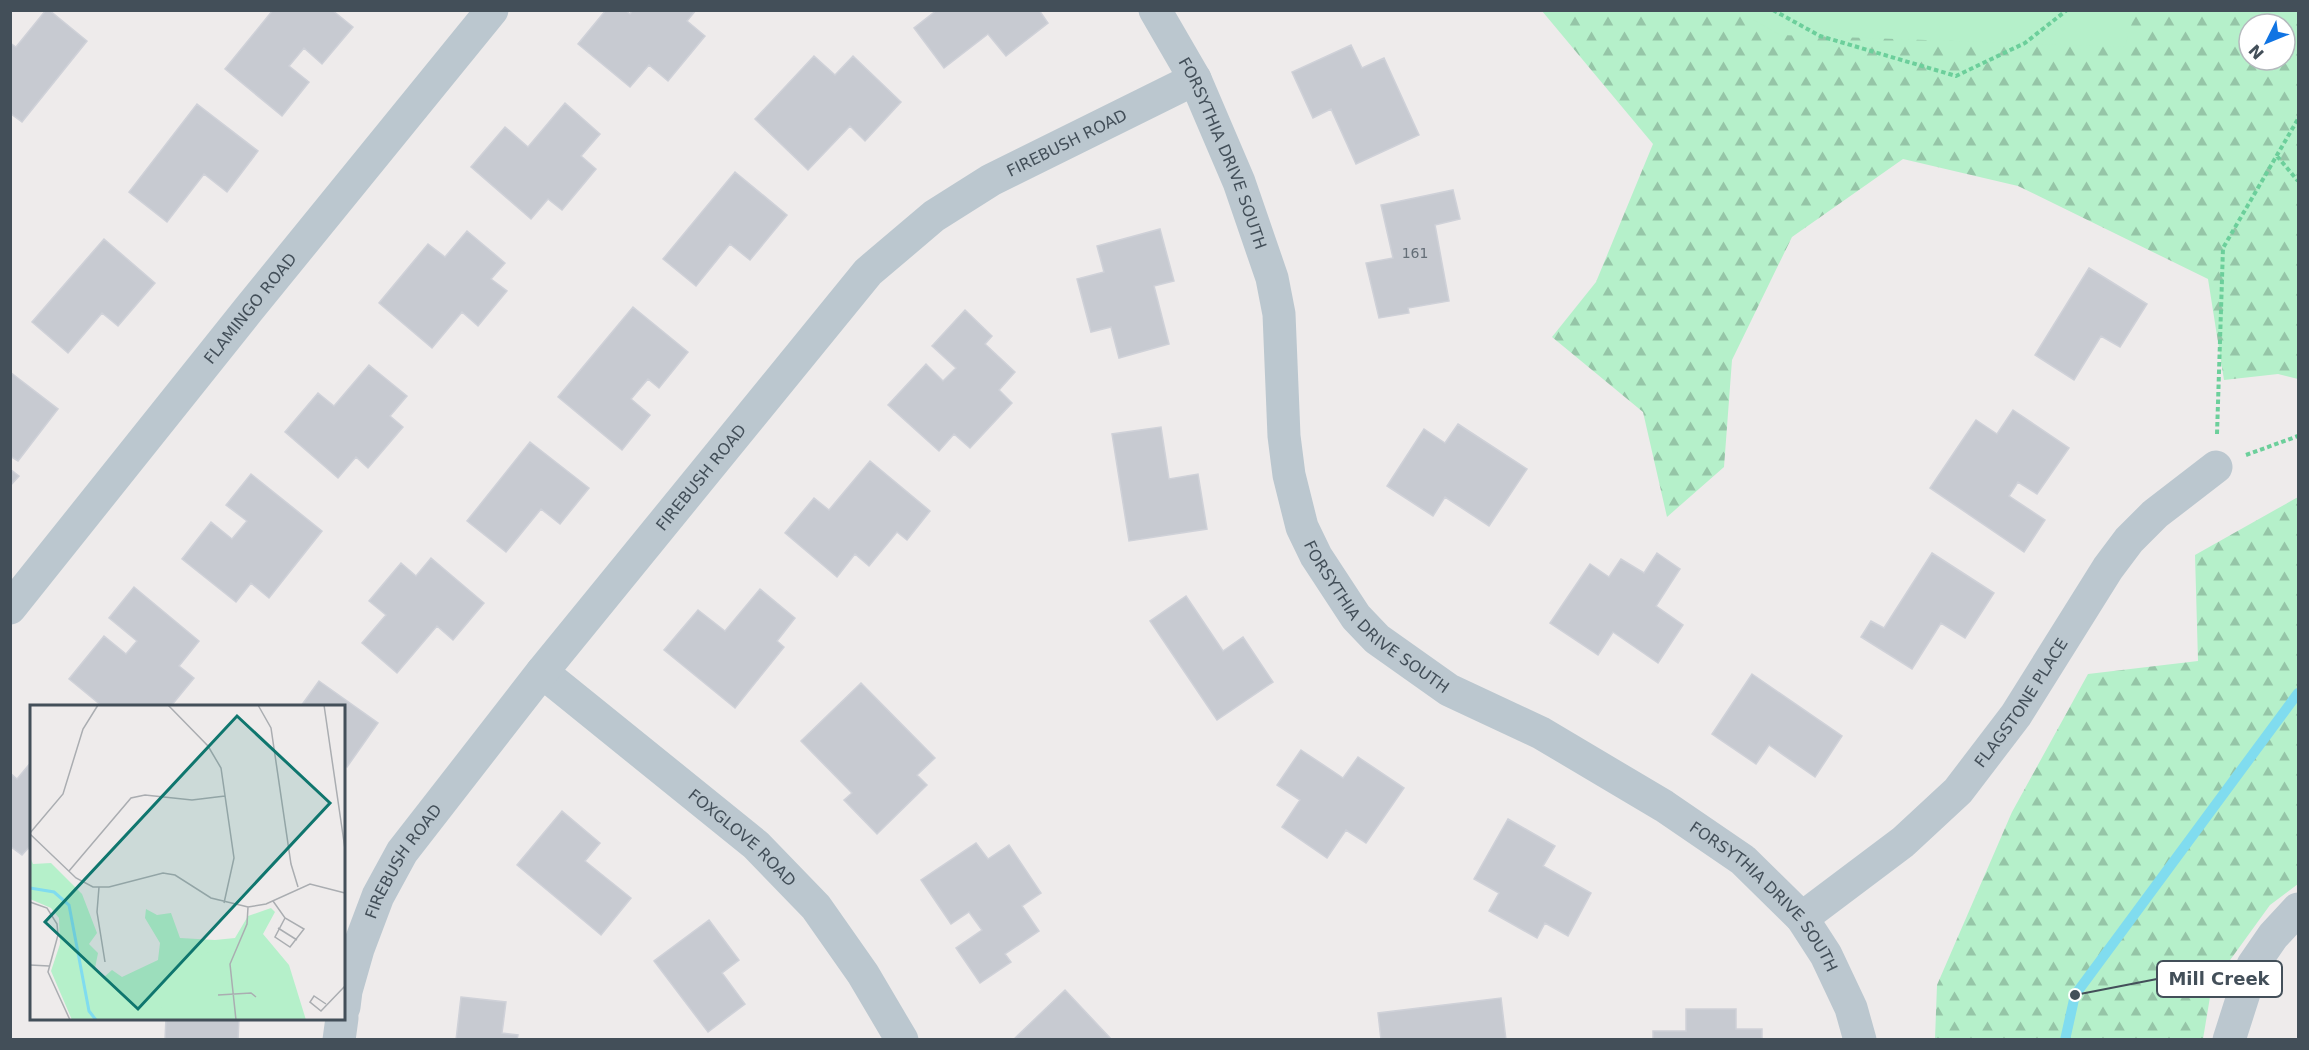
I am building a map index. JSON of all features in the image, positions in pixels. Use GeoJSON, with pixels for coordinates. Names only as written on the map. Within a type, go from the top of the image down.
{"type":"FeatureCollection","features":[{"type":"Feature","properties":{"kind":"street","name":"FLAMINGO ROAD"},"geometry":{"type":"LineString","coordinates":[[10,608],[492,10]]}},
{"type":"Feature","properties":{"kind":"street","name":"FORSYTHIA DRIVE SOUTH"},"geometry":{"type":"LineString","coordinates":[[1155,10],[1195,79],[1239,182],[1272,278],[1279,314],[1284,436],[1289,475],[1302,527],[1316,556],[1356,616],[1377,639],[1449,690],[1541,733],[1664,806],[1743,860],[1802,918],[1826,956],[1851,1008],[1860,1040]]}},
{"type":"Feature","properties":{"kind":"street","name":"FIREBUSH ROAD"},"geometry":{"type":"LineString","coordinates":[[345,999],[358,949],[378,896],[402,852],[542,672],[868,272],[934,216],[991,180],[1195,79]]}},
{"type":"Feature","properties":{"kind":"street","name":"FLAGSTONE PLACE"},"geometry":{"type":"LineString","coordinates":[[1802,918],[1903,842],[1958,790],[2016,715],[2108,568],[2130,540],[2155,514],[2216,466]]}},
{"type":"Feature","properties":{"kind":"street","name":"FOXGLOVE ROAD"},"geometry":{"type":"LineString","coordinates":[[542,672],[756,845],[816,907],[863,974],[902,1040]]}},
{"type":"Feature","properties":{"kind":"street"},"geometry":{"type":"LineString","coordinates":[[2229,1040],[2253,965],[2273,936],[2298,909]]}},
{"type":"Feature","properties":{"kind":"street"},"geometry":{"type":"LineString","coordinates":[[339,1040],[342,1020]]}},
{"type":"Feature","properties":{"kind":"path"},"geometry":{"type":"LineString","coordinates":[[1773,10],[1820,36],[1956,76],[2025,43],[2067,10]]}},
{"type":"Feature","properties":{"kind":"path"},"geometry":{"type":"LineString","coordinates":[[2298,119],[2223,248],[2216,466],[2298,436]]}},
{"type":"Feature","properties":{"kind":"path"},"geometry":{"type":"LineString","coordinates":[[2277,156],[2298,181]]}},
{"type":"Feature","properties":{"kind":"green space"},"geometry":{"type":"Polygon","coordinates":[[[1542,11],[2298,11],[2298,379],[2278,374],[2224,380],[2208,279],[2018,186],[1903,159],[1792,237],[1732,360],[1724,467],[1667,517],[1643,412],[1552,337],[1596,282],[1653,144],[1542,11]]]}},
{"type":"Feature","properties":{"kind":"green space"},"geometry":{"type":"Polygon","coordinates":[[[1738,11],[2135,11],[2125,47],[1780,35],[1738,11]]]}},
{"type":"Feature","properties":{"kind":"green space"},"geometry":{"type":"Polygon","coordinates":[[[2298,497],[2298,884],[2270,905],[2212,985],[2203,1039],[1935,1039],[1937,985],[2012,812],[2088,674],[2198,661],[2195,555],[2298,497]]]}},
{"type":"Feature","properties":{"kind":"building"},"geometry":{"type":"Polygon","coordinates":[[[46,10],[49,10],[87,41],[22,122],[10,113],[10,43],[16,47],[46,10]]]}},
{"type":"Feature","properties":{"kind":"building"},"geometry":{"type":"Polygon","coordinates":[[[273,10],[332,10],[353,27],[322,64],[304,48],[289,66],[309,82],[282,116],[225,69],[273,10]]]}},
{"type":"Feature","properties":{"kind":"building"},"geometry":{"type":"Polygon","coordinates":[[[606,10],[625,10],[630,14],[633,10],[696,10],[687,21],[705,36],[668,81],[649,65],[630,87],[578,44],[606,10]]]}},
{"type":"Feature","properties":{"kind":"building"},"geometry":{"type":"Polygon","coordinates":[[[937,10],[1039,10],[1048,23],[1006,56],[988,34],[944,68],[914,28],[937,10]]]}},
{"type":"Feature","properties":{"kind":"building"},"geometry":{"type":"Polygon","coordinates":[[[1351,45],[1362,68],[1384,58],[1419,135],[1356,164],[1331,109],[1313,118],[1292,72],[1351,45]]]}},
{"type":"Feature","properties":{"kind":"building"},"geometry":{"type":"Polygon","coordinates":[[[814,56],[835,75],[853,56],[901,102],[865,141],[850,126],[808,170],[755,119],[814,56]]]}},
{"type":"Feature","properties":{"kind":"building"},"geometry":{"type":"Polygon","coordinates":[[[565,103],[600,134],[581,156],[596,169],[562,210],[548,199],[531,219],[471,167],[505,127],[528,147],[565,103]]]}},
{"type":"Feature","properties":{"kind":"building"},"geometry":{"type":"Polygon","coordinates":[[[197,104],[258,151],[227,192],[204,174],[167,222],[129,192],[197,104]]]}},
{"type":"Feature","properties":{"kind":"building"},"geometry":{"type":"Polygon","coordinates":[[[735,172],[787,215],[750,260],[730,244],[696,286],[663,259],[735,172]]]}},
{"type":"Feature","properties":{"kind":"building"},"geometry":{"type":"Polygon","coordinates":[[[1453,190],[1460,219],[1435,225],[1449,301],[1408,308],[1409,313],[1379,318],[1366,263],[1393,258],[1381,205],[1453,190]]]}},
{"type":"Feature","properties":{"kind":"building"},"geometry":{"type":"Polygon","coordinates":[[[1160,229],[1174,281],[1154,286],[1169,344],[1119,358],[1111,327],[1091,332],[1077,279],[1104,272],[1097,246],[1160,229]]]}},
{"type":"Feature","properties":{"kind":"building"},"geometry":{"type":"Polygon","coordinates":[[[467,231],[505,263],[491,279],[507,291],[478,326],[462,312],[432,348],[379,303],[428,244],[445,257],[467,231]]]}},
{"type":"Feature","properties":{"kind":"building"},"geometry":{"type":"Polygon","coordinates":[[[104,239],[155,283],[118,326],[102,313],[68,353],[32,322],[104,239]]]}},
{"type":"Feature","properties":{"kind":"building"},"geometry":{"type":"Polygon","coordinates":[[[2089,268],[2147,304],[2120,347],[2101,336],[2074,380],[2035,355],[2089,268]]]}},
{"type":"Feature","properties":{"kind":"building"},"geometry":{"type":"Polygon","coordinates":[[[633,307],[688,352],[659,388],[648,379],[631,399],[650,415],[622,450],[558,397],[633,307]]]}},
{"type":"Feature","properties":{"kind":"building"},"geometry":{"type":"Polygon","coordinates":[[[965,310],[992,336],[985,344],[1015,372],[999,390],[1012,403],[970,448],[954,434],[939,451],[888,405],[926,364],[943,381],[956,368],[932,346],[965,310]]]}},
{"type":"Feature","properties":{"kind":"building"},"geometry":{"type":"Polygon","coordinates":[[[369,365],[407,396],[390,416],[403,427],[368,468],[356,457],[338,478],[285,432],[318,393],[334,406],[369,365]]]}},
{"type":"Feature","properties":{"kind":"building"},"geometry":{"type":"Polygon","coordinates":[[[10,372],[58,409],[18,461],[10,456],[10,372]]]}},
{"type":"Feature","properties":{"kind":"building"},"geometry":{"type":"Polygon","coordinates":[[[2013,410],[2069,448],[2037,494],[2018,482],[2009,496],[2045,520],[2024,552],[1930,488],[1976,420],[1997,434],[2013,410]]]}},
{"type":"Feature","properties":{"kind":"building"},"geometry":{"type":"Polygon","coordinates":[[[1458,424],[1527,469],[1489,526],[1445,497],[1433,516],[1387,486],[1424,429],[1445,443],[1458,424]]]}},
{"type":"Feature","properties":{"kind":"building"},"geometry":{"type":"Polygon","coordinates":[[[1161,427],[1169,479],[1198,474],[1207,529],[1129,541],[1112,434],[1161,427]]]}},
{"type":"Feature","properties":{"kind":"building"},"geometry":{"type":"Polygon","coordinates":[[[530,442],[589,488],[560,524],[541,509],[506,552],[467,521],[530,442]]]}},
{"type":"Feature","properties":{"kind":"building"},"geometry":{"type":"Polygon","coordinates":[[[870,461],[930,511],[907,540],[897,532],[869,566],[855,554],[837,577],[785,533],[814,498],[829,510],[870,461]]]}},
{"type":"Feature","properties":{"kind":"building"},"geometry":{"type":"Polygon","coordinates":[[[10,469],[19,476],[10,486],[10,469]]]}},
{"type":"Feature","properties":{"kind":"building"},"geometry":{"type":"Polygon","coordinates":[[[251,474],[322,531],[269,598],[251,583],[236,602],[182,559],[211,522],[232,539],[247,521],[226,505],[251,474]]]}},
{"type":"Feature","properties":{"kind":"building"},"geometry":{"type":"Polygon","coordinates":[[[1657,553],[1680,569],[1656,606],[1683,625],[1658,663],[1613,632],[1598,655],[1550,623],[1590,564],[1609,577],[1621,559],[1644,573],[1657,553]]]}},
{"type":"Feature","properties":{"kind":"building"},"geometry":{"type":"Polygon","coordinates":[[[1932,553],[1994,593],[1965,638],[1941,623],[1912,669],[1861,637],[1871,621],[1884,628],[1932,553]]]}},
{"type":"Feature","properties":{"kind":"building"},"geometry":{"type":"Polygon","coordinates":[[[431,558],[484,603],[453,640],[437,626],[397,673],[362,643],[386,615],[369,601],[401,563],[416,576],[431,558]]]}},
{"type":"Feature","properties":{"kind":"building"},"geometry":{"type":"Polygon","coordinates":[[[134,587],[199,641],[179,666],[194,678],[172,705],[101,705],[69,679],[104,636],[126,654],[137,641],[109,618],[134,587]]]}},
{"type":"Feature","properties":{"kind":"building"},"geometry":{"type":"Polygon","coordinates":[[[760,589],[795,618],[777,641],[784,647],[735,708],[664,650],[698,610],[725,631],[760,589]]]}},
{"type":"Feature","properties":{"kind":"building"},"geometry":{"type":"Polygon","coordinates":[[[1186,596],[1223,651],[1243,637],[1273,682],[1217,720],[1150,621],[1186,596]]]}},
{"type":"Feature","properties":{"kind":"building"},"geometry":{"type":"Polygon","coordinates":[[[1752,674],[1842,736],[1815,777],[1769,745],[1756,764],[1712,734],[1752,674]]]}},
{"type":"Feature","properties":{"kind":"building"},"geometry":{"type":"Polygon","coordinates":[[[319,681],[378,723],[347,767],[345,766],[345,705],[302,705],[319,681]]]}},
{"type":"Feature","properties":{"kind":"building"},"geometry":{"type":"Polygon","coordinates":[[[861,683],[935,758],[917,775],[927,785],[877,834],[844,800],[852,793],[801,741],[861,683]]]}},
{"type":"Feature","properties":{"kind":"building"},"geometry":{"type":"Polygon","coordinates":[[[1301,750],[1343,778],[1358,757],[1404,788],[1366,843],[1346,830],[1327,858],[1282,827],[1300,800],[1277,785],[1301,750]]]}},
{"type":"Feature","properties":{"kind":"building"},"geometry":{"type":"Polygon","coordinates":[[[30,763],[30,846],[22,855],[10,846],[10,773],[17,779],[30,763]]]}},
{"type":"Feature","properties":{"kind":"building"},"geometry":{"type":"Polygon","coordinates":[[[562,811],[600,843],[585,861],[631,898],[601,935],[517,865],[562,811]]]}},
{"type":"Feature","properties":{"kind":"building"},"geometry":{"type":"Polygon","coordinates":[[[1508,819],[1555,846],[1543,866],[1591,893],[1568,936],[1545,923],[1537,938],[1489,911],[1499,893],[1474,879],[1508,819]]]}},
{"type":"Feature","properties":{"kind":"building"},"geometry":{"type":"Polygon","coordinates":[[[976,843],[988,859],[1009,845],[1041,893],[1022,906],[1039,931],[1005,954],[1011,962],[980,983],[956,948],[982,930],[969,912],[951,924],[921,880],[976,843]]]}},
{"type":"Feature","properties":{"kind":"building"},"geometry":{"type":"Polygon","coordinates":[[[709,920],[739,960],[722,973],[745,1004],[708,1032],[654,961],[709,920]]]}},
{"type":"Feature","properties":{"kind":"building"},"geometry":{"type":"Polygon","coordinates":[[[1065,990],[1112,1040],[1013,1040],[1065,990]]]}},
{"type":"Feature","properties":{"kind":"building"},"geometry":{"type":"Polygon","coordinates":[[[461,997],[506,1002],[502,1033],[518,1035],[517,1040],[456,1040],[461,997]]]}},
{"type":"Feature","properties":{"kind":"building"},"geometry":{"type":"Polygon","coordinates":[[[1501,998],[1506,1040],[1381,1040],[1378,1013],[1501,998]]]}},
{"type":"Feature","properties":{"kind":"building"},"geometry":{"type":"Polygon","coordinates":[[[1686,1009],[1736,1009],[1736,1029],[1762,1029],[1762,1040],[1653,1040],[1653,1031],[1686,1031],[1686,1009]]]}},
{"type":"Feature","properties":{"kind":"building"},"geometry":{"type":"Polygon","coordinates":[[[166,1020],[239,1020],[238,1040],[165,1040],[166,1020]]]}},
{"type":"Feature","properties":{"kind":"waterway"},"geometry":{"type":"LineString","coordinates":[[2065,1040],[2075,995],[2298,693]]}},
{"type":"Feature","properties":{"kind":"place","name":"Mill Creek"},"geometry":{"type":"Point","coordinates":[2075,995]}}]}
